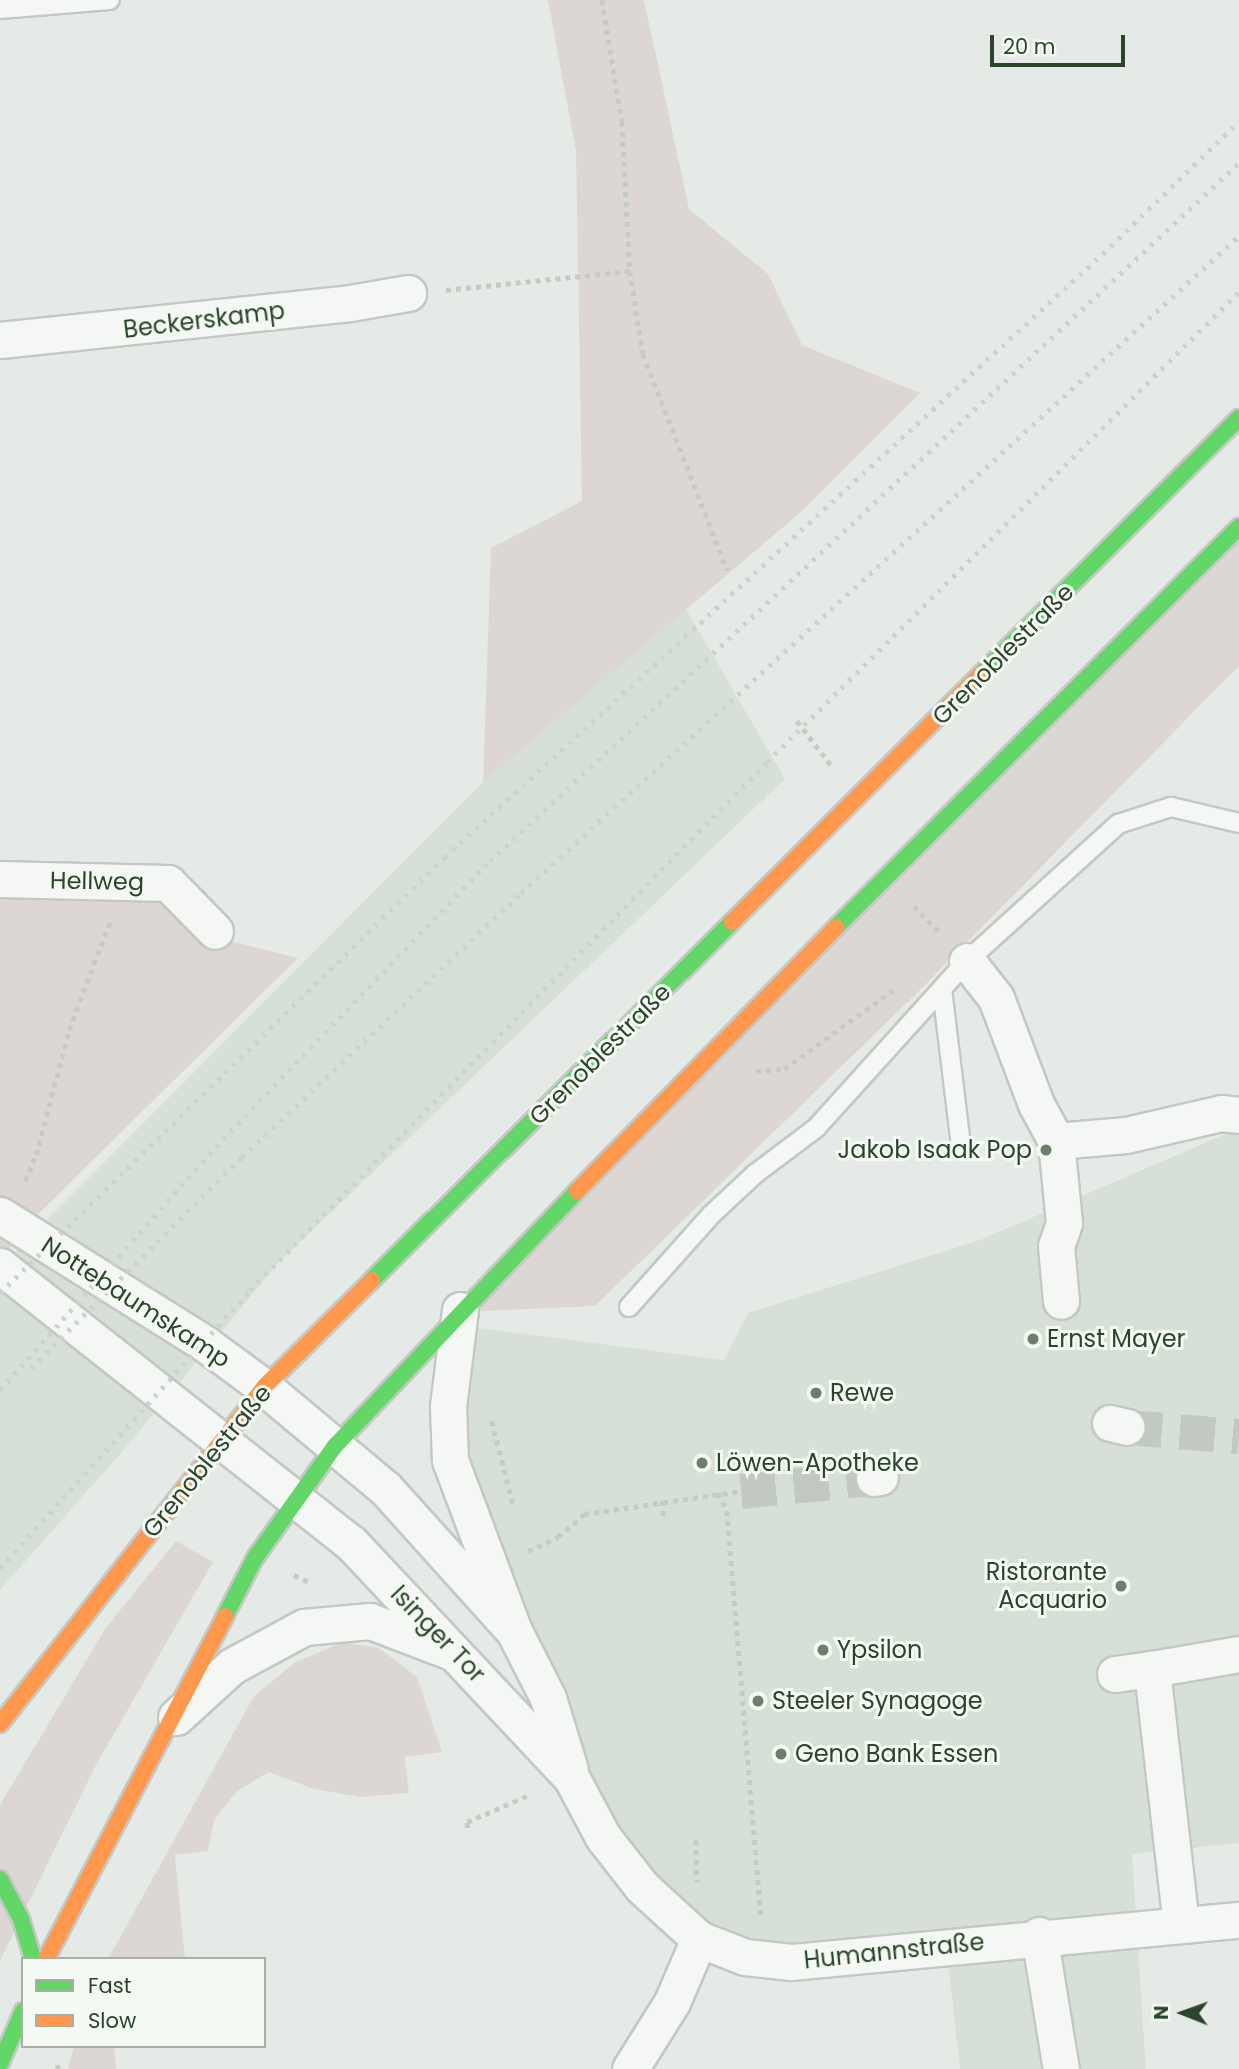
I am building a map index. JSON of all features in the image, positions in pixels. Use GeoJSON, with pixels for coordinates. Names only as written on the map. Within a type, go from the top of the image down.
{"type":"FeatureCollection","features":[{"type":"Feature","properties":{"kind":"main road","name":"Grenoblestraße"},"geometry":{"type":"LineString","coordinates":[[0,1724],[264,1387],[1239,418]]}},
{"type":"Feature","properties":{"kind":"main road"},"geometry":{"type":"LineString","coordinates":[[47,1957],[255,1558],[335,1446],[460,1310],[886,876],[1239,527]]}},
{"type":"Feature","properties":{"kind":"main road"},"geometry":{"type":"LineString","coordinates":[[0,1879],[21,1919],[32,1957]]}},
{"type":"Feature","properties":{"kind":"main road"},"geometry":{"type":"LineString","coordinates":[[0,2064],[21,2016]]}},
{"type":"Feature","properties":{"kind":"street","name":"Beckerskamp"},"geometry":{"type":"LineString","coordinates":[[0,340],[351,303],[408,293]]}},
{"type":"Feature","properties":{"kind":"street","name":"Hellweg"},"geometry":{"type":"LineString","coordinates":[[0,878],[168,883],[215,931]]}},
{"type":"Feature","properties":{"kind":"street"},"geometry":{"type":"LineString","coordinates":[[958,951],[996,999],[1036,1104],[1056,1140],[1064,1223],[1056,1246],[1061,1301]]}},
{"type":"Feature","properties":{"kind":"street"},"geometry":{"type":"LineString","coordinates":[[1056,1140],[1126,1135],[1222,1113],[1239,1115]]}},
{"type":"Feature","properties":{"kind":"street","name":"Nottebaumskamp"},"geometry":{"type":"LineString","coordinates":[[3,1217],[204,1343],[264,1387],[335,1446]]}},
{"type":"Feature","properties":{"kind":"street","name":"Nottebaumskamp"},"geometry":{"type":"LineString","coordinates":[[0,1266],[222,1438],[295,1500]]}},
{"type":"Feature","properties":{"kind":"street","name":"Isinger Tor"},"geometry":{"type":"LineString","coordinates":[[460,1310],[448,1406],[450,1460],[514,1632],[548,1698],[571,1777],[603,1836],[642,1888],[699,1939]]}},
{"type":"Feature","properties":{"kind":"street","name":"Isinger Tor"},"geometry":{"type":"LineString","coordinates":[[335,1446],[386,1489],[514,1632]]}},
{"type":"Feature","properties":{"kind":"street","name":"Isinger Tor"},"geometry":{"type":"LineString","coordinates":[[295,1500],[351,1543],[571,1777]]}},
{"type":"Feature","properties":{"kind":"street"},"geometry":{"type":"LineString","coordinates":[[166,1726],[232,1666],[304,1627],[370,1620],[458,1654]]}},
{"type":"Feature","properties":{"kind":"street"},"geometry":{"type":"LineString","coordinates":[[1115,1674],[1239,1654]]}},
{"type":"Feature","properties":{"kind":"street"},"geometry":{"type":"LineString","coordinates":[[1152,1669],[1181,1925]]}},
{"type":"Feature","properties":{"kind":"street","name":"Humannstraße"},"geometry":{"type":"LineString","coordinates":[[699,1939],[745,1957],[792,1962],[1039,1935],[1239,1920]]}},
{"type":"Feature","properties":{"kind":"street"},"geometry":{"type":"LineString","coordinates":[[1039,1935],[1061,2069]]}},
{"type":"Feature","properties":{"kind":"street"},"geometry":{"type":"LineString","coordinates":[[630,2069],[672,2002],[699,1939]]}},
{"type":"Feature","properties":{"kind":"lane"},"geometry":{"type":"LineString","coordinates":[[0,9],[110,0]]}},
{"type":"Feature","properties":{"kind":"lane"},"geometry":{"type":"LineString","coordinates":[[629,1307],[711,1215],[755,1174],[816,1128],[942,989],[958,951],[1118,824],[1171,807],[1239,823]]}},
{"type":"Feature","properties":{"kind":"lane"},"geometry":{"type":"LineString","coordinates":[[942,989],[961,1146]]}},
{"type":"Feature","properties":{"kind":"path"},"geometry":{"type":"LineString","coordinates":[[602,0],[622,122],[630,271],[643,354],[727,570]]}},
{"type":"Feature","properties":{"kind":"path"},"geometry":{"type":"LineString","coordinates":[[469,288],[630,271]]}},
{"type":"Feature","properties":{"kind":"path"},"geometry":{"type":"LineString","coordinates":[[3,1217],[36,1155],[69,1030],[108,930],[114,882]]}},
{"type":"Feature","properties":{"kind":"path"},"geometry":{"type":"LineString","coordinates":[[918,911],[958,951]]}},
{"type":"Feature","properties":{"kind":"path"},"geometry":{"type":"LineString","coordinates":[[748,1071],[784,1069],[899,986]]}},
{"type":"Feature","properties":{"kind":"path"},"geometry":{"type":"LineString","coordinates":[[489,1411],[516,1516]]}},
{"type":"Feature","properties":{"kind":"path"},"geometry":{"type":"LineString","coordinates":[[521,1541],[523,1553],[558,1537],[584,1514],[741,1491]]}},
{"type":"Feature","properties":{"kind":"path"},"geometry":{"type":"LineString","coordinates":[[719,1493],[727,1511],[764,1959]]}},
{"type":"Feature","properties":{"kind":"path"},"geometry":{"type":"LineString","coordinates":[[662,1501],[664,1521]]}},
{"type":"Feature","properties":{"kind":"path"},"geometry":{"type":"LineString","coordinates":[[467,1828],[467,1822],[571,1777]]}},
{"type":"Feature","properties":{"kind":"shaded area"},"geometry":{"type":"Polygon","coordinates":[[[548,0],[644,0],[689,209],[768,274],[802,345],[920,393],[801,512],[483,782],[491,548],[582,501],[576,151],[548,0]]]}},
{"type":"Feature","properties":{"kind":"shaded area"},"geometry":{"type":"Polygon","coordinates":[[[1239,531],[1239,666],[921,989],[595,1306],[466,1312],[1239,531]]]}},
{"type":"Feature","properties":{"kind":"shaded area"},"geometry":{"type":"Polygon","coordinates":[[[679,597],[785,779],[278,1263],[128,1445],[0,1590],[0,1267],[483,782],[679,597]]]}},
{"type":"Feature","properties":{"kind":"shaded area"},"geometry":{"type":"Polygon","coordinates":[[[0,885],[164,887],[206,935],[298,958],[31,1221],[0,1260],[0,885]]]}},
{"type":"Feature","properties":{"kind":"shaded area"},"geometry":{"type":"Polygon","coordinates":[[[1235,1130],[1239,1131],[1239,1843],[1132,1854],[1146,2069],[960,2069],[945,1936],[794,1951],[701,1931],[609,1831],[458,1459],[472,1327],[724,1360],[748,1313],[980,1240],[1235,1130]]]}},
{"type":"Feature","properties":{"kind":"shaded area"},"geometry":{"type":"Polygon","coordinates":[[[176,1541],[213,1562],[96,1765],[0,1961],[0,1805],[105,1629],[176,1541]]]}},
{"type":"Feature","properties":{"kind":"shaded area"},"geometry":{"type":"Polygon","coordinates":[[[343,1642],[379,1648],[417,1677],[442,1752],[405,1757],[409,1793],[360,1797],[314,1789],[269,1772],[237,1791],[214,1820],[208,1851],[175,1855],[185,1957],[109,1957],[254,1696],[294,1663],[343,1642]]]}},
{"type":"Feature","properties":{"kind":"shaded area"},"geometry":{"type":"Polygon","coordinates":[[[73,2048],[114,2048],[116,2069],[68,2069],[73,2048]]]}},
{"type":"Feature","properties":{"kind":"tunnel"},"geometry":{"type":"LineString","coordinates":[[1127,1427],[1239,1436]]}},
{"type":"Feature","properties":{"kind":"tunnel"},"geometry":{"type":"LineString","coordinates":[[741,1491],[874,1478]]}},
{"type":"Feature","properties":{"kind":"railway"},"geometry":{"type":"LineString","coordinates":[[0,1293],[445,857],[1111,246],[1239,121]]}},
{"type":"Feature","properties":{"kind":"railway"},"geometry":{"type":"LineString","coordinates":[[0,1390],[223,1139],[490,861],[1239,163]]}},
{"type":"Feature","properties":{"kind":"railway"},"geometry":{"type":"LineString","coordinates":[[31,1368],[242,1157],[521,893],[1239,236]]}},
{"type":"Feature","properties":{"kind":"railway"},"geometry":{"type":"LineString","coordinates":[[0,1568],[250,1290],[767,762],[1239,292]]}},
{"type":"Feature","properties":{"kind":"traffic: fast"},"geometry":{"type":"LineString","coordinates":[[980,675],[1239,418]]}},
{"type":"Feature","properties":{"kind":"traffic: fast"},"geometry":{"type":"LineString","coordinates":[[836,927],[1239,527]]}},
{"type":"Feature","properties":{"kind":"traffic: fast"},"geometry":{"type":"LineString","coordinates":[[372,1280],[732,922]]}},
{"type":"Feature","properties":{"kind":"traffic: fast"},"geometry":{"type":"LineString","coordinates":[[225,1616],[255,1558],[335,1446],[577,1191]]}},
{"type":"Feature","properties":{"kind":"traffic: fast"},"geometry":{"type":"LineString","coordinates":[[0,1879],[21,1919],[32,1957]]}},
{"type":"Feature","properties":{"kind":"traffic: fast"},"geometry":{"type":"LineString","coordinates":[[0,2064],[21,2016]]}},
{"type":"Feature","properties":{"kind":"traffic: slow"},"geometry":{"type":"LineString","coordinates":[[732,922],[980,675]]}},
{"type":"Feature","properties":{"kind":"traffic: slow"},"geometry":{"type":"LineString","coordinates":[[577,1191],[836,927]]}},
{"type":"Feature","properties":{"kind":"traffic: slow"},"geometry":{"type":"LineString","coordinates":[[0,1724],[264,1387],[372,1280]]}},
{"type":"Feature","properties":{"kind":"traffic: slow"},"geometry":{"type":"LineString","coordinates":[[47,1957],[225,1616]]}},
{"type":"Feature","properties":{"kind":"place","name":"Jakob Isaak Pop"},"geometry":{"type":"Point","coordinates":[1046,1150]}},
{"type":"Feature","properties":{"kind":"place","name":"Ernst Mayer"},"geometry":{"type":"Point","coordinates":[1033,1339]}},
{"type":"Feature","properties":{"kind":"place","name":"Rewe"},"geometry":{"type":"Point","coordinates":[816,1393]}},
{"type":"Feature","properties":{"kind":"place","name":"Löwen-Apotheke"},"geometry":{"type":"Point","coordinates":[702,1463]}},
{"type":"Feature","properties":{"kind":"place","name":"Ristorante Acquario"},"geometry":{"type":"Point","coordinates":[1121,1586]}},
{"type":"Feature","properties":{"kind":"place","name":"Ypsilon"},"geometry":{"type":"Point","coordinates":[823,1650]}},
{"type":"Feature","properties":{"kind":"place","name":"Steeler Synagoge"},"geometry":{"type":"Point","coordinates":[758,1701]}},
{"type":"Feature","properties":{"kind":"place","name":"Geno Bank Essen"},"geometry":{"type":"Point","coordinates":[781,1754]}}]}
